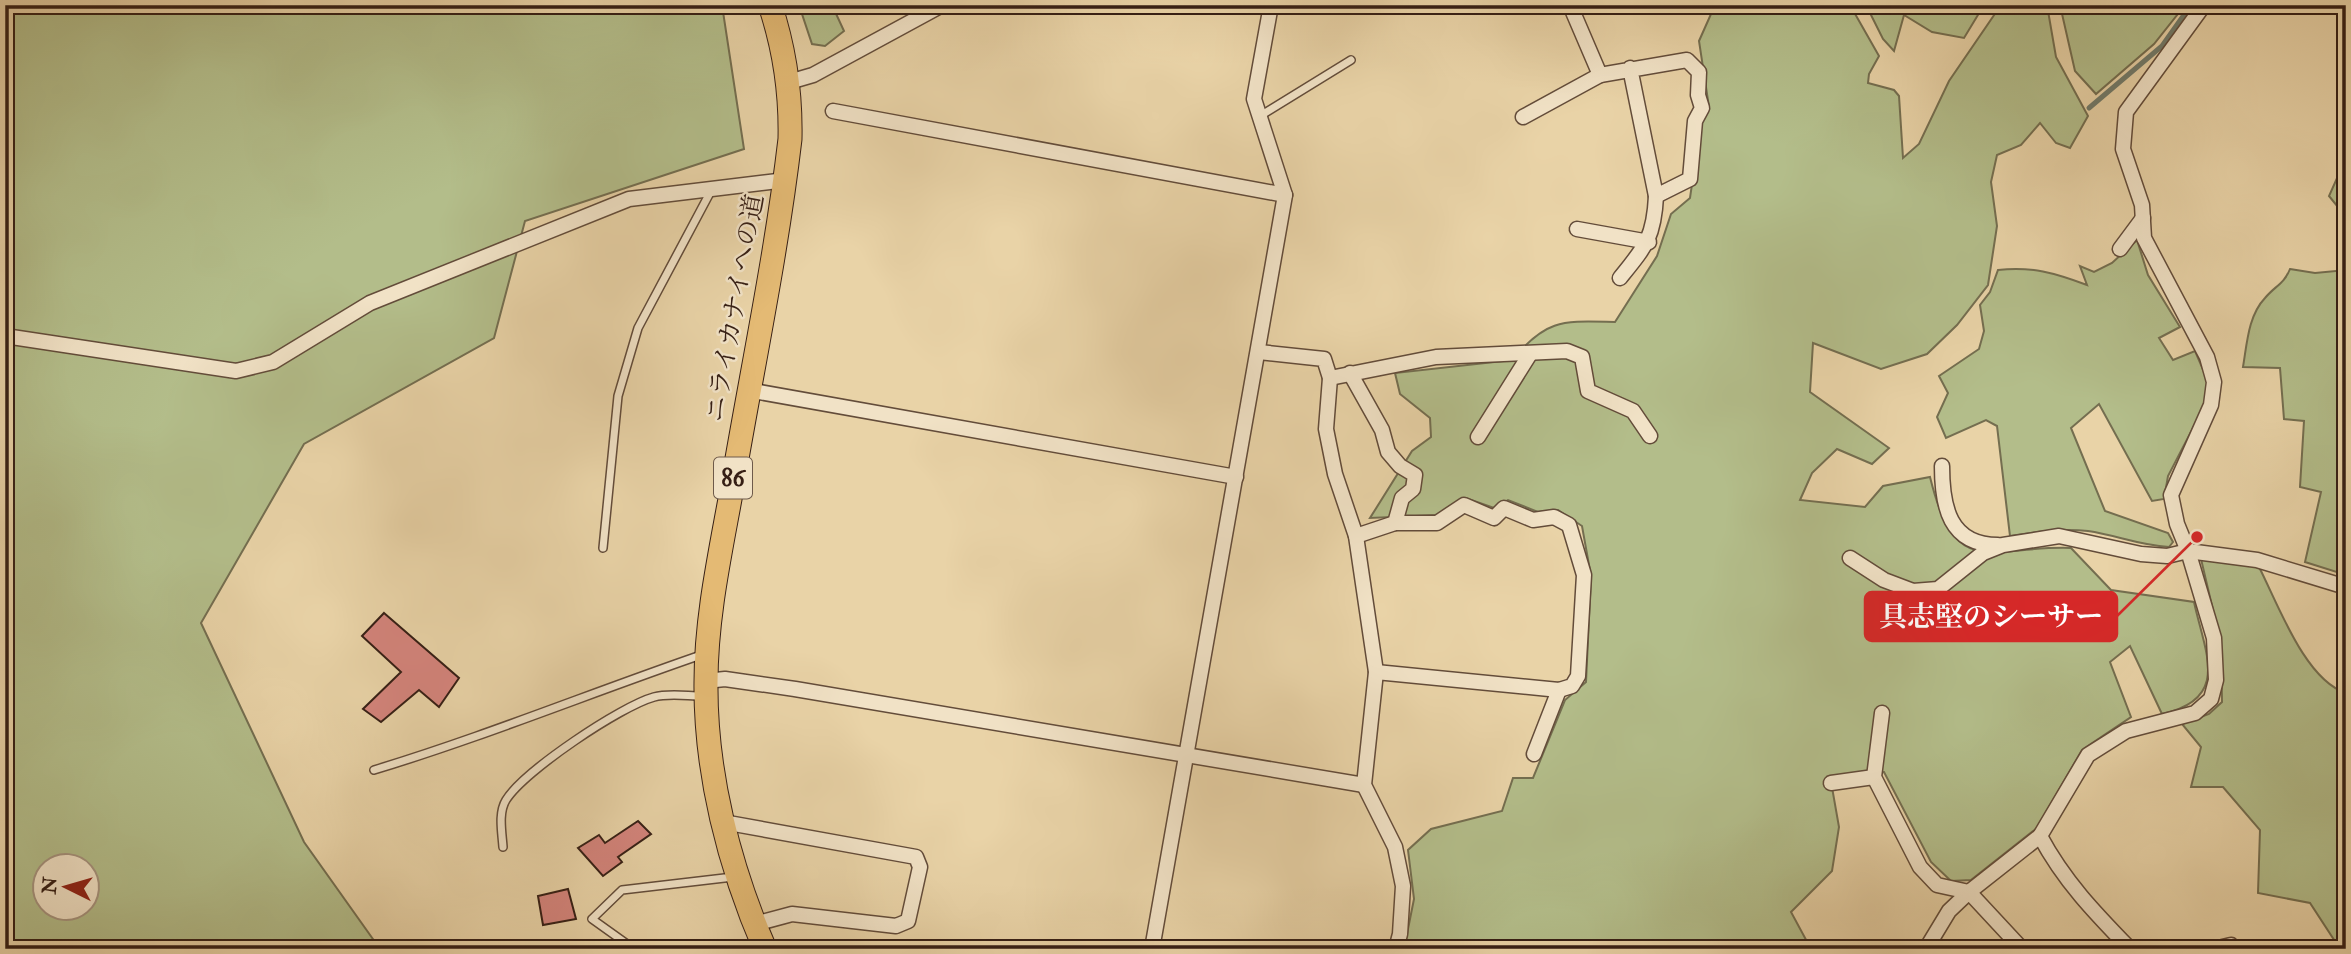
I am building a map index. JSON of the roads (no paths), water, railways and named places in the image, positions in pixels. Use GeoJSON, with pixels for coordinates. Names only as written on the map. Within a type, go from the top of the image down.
{"type":"FeatureCollection","features":[{"type":"Feature","properties":{"kind":"main road","name":"ニライカナイへの道"},"geometry":{"type":"LineString","coordinates":[[765,949],[737,876],[723,822],[706,688],[718,568],[786,180],[790,139],[789,82],[781,38],[770,5]]}},
{"type":"Feature","properties":{"kind":"street"},"geometry":{"type":"LineString","coordinates":[[1152,949],[1285,195],[1254,99],[1271,5]]}},
{"type":"Feature","properties":{"kind":"street"},"geometry":{"type":"LineString","coordinates":[[1570,5],[1600,75]]}},
{"type":"Feature","properties":{"kind":"street"},"geometry":{"type":"LineString","coordinates":[[1926,949],[1949,911],[2040,836],[2088,755],[2126,731],[2195,713],[2211,699],[2216,680],[2214,638],[2188,551],[2177,524],[2171,495],[2211,405],[2214,382],[2207,357],[2144,238],[2142,205],[2123,149],[2126,111],[2204,5]]}},
{"type":"Feature","properties":{"kind":"street"},"geometry":{"type":"LineString","coordinates":[[789,82],[813,75],[939,6]]}},
{"type":"Feature","properties":{"kind":"street"},"geometry":{"type":"LineString","coordinates":[[1524,117],[1600,75],[1686,60],[1699,72],[1698,96],[1702,108],[1695,121],[1690,180],[1656,196]]}},
{"type":"Feature","properties":{"kind":"street"},"geometry":{"type":"LineString","coordinates":[[1620,278],[1649,242],[1655,218],[1656,196],[1630,68]]}},
{"type":"Feature","properties":{"kind":"street"},"geometry":{"type":"LineString","coordinates":[[833,111],[1285,195]]}},
{"type":"Feature","properties":{"kind":"street"},"geometry":{"type":"LineString","coordinates":[[5,335],[236,371],[273,362],[370,303],[629,199],[786,180]]}},
{"type":"Feature","properties":{"kind":"street"},"geometry":{"type":"LineString","coordinates":[[2120,249],[2143,218]]}},
{"type":"Feature","properties":{"kind":"street"},"geometry":{"type":"LineString","coordinates":[[1577,229],[1649,242]]}},
{"type":"Feature","properties":{"kind":"street"},"geometry":{"type":"LineString","coordinates":[[1330,377],[1436,357],[1530,355],[1567,351],[1582,357],[1588,391],[1633,411],[1650,436]]}},
{"type":"Feature","properties":{"kind":"street"},"geometry":{"type":"LineString","coordinates":[[1259,352],[1324,359],[1330,377],[1326,429],[1335,474],[1356,536],[1376,672],[1364,785],[1395,847],[1403,886],[1400,934],[1396,949]]}},
{"type":"Feature","properties":{"kind":"street"},"geometry":{"type":"LineString","coordinates":[[1478,437],[1530,355]]}},
{"type":"Feature","properties":{"kind":"street"},"geometry":{"type":"LineString","coordinates":[[1350,373],[1382,430],[1388,452],[1400,466],[1415,475],[1413,489],[1402,498],[1395,523]]}},
{"type":"Feature","properties":{"kind":"street"},"geometry":{"type":"LineString","coordinates":[[748,390],[1236,477]]}},
{"type":"Feature","properties":{"kind":"street"},"geometry":{"type":"LineString","coordinates":[[1942,466],[1942,491],[1950,520],[1959,532],[1974,542],[2003,545]]}},
{"type":"Feature","properties":{"kind":"street"},"geometry":{"type":"LineString","coordinates":[[1356,536],[1395,523],[1437,523],[1464,505],[1494,518],[1504,508],[1533,520],[1553,517],[1570,526],[1584,575],[1578,676],[1572,686],[1559,690],[1376,672]]}},
{"type":"Feature","properties":{"kind":"street"},"geometry":{"type":"LineString","coordinates":[[1850,558],[1884,580],[1913,591],[1938,589],[1983,553],[2003,545],[2059,536],[2141,554],[2167,556],[2188,551],[2258,560],[2346,587]]}},
{"type":"Feature","properties":{"kind":"street"},"geometry":{"type":"LineString","coordinates":[[706,688],[725,679],[794,689],[1364,785]]}},
{"type":"Feature","properties":{"kind":"street"},"geometry":{"type":"LineString","coordinates":[[1534,754],[1559,690]]}},
{"type":"Feature","properties":{"kind":"street"},"geometry":{"type":"LineString","coordinates":[[1882,713],[1874,777],[1920,867],[1937,885],[1969,892],[2022,949]]}},
{"type":"Feature","properties":{"kind":"street"},"geometry":{"type":"LineString","coordinates":[[1831,783],[1874,777]]}},
{"type":"Feature","properties":{"kind":"street"},"geometry":{"type":"LineString","coordinates":[[723,822],[916,858],[920,867],[908,921],[896,926],[792,914],[754,924]]}},
{"type":"Feature","properties":{"kind":"street"},"geometry":{"type":"LineString","coordinates":[[2040,836],[2057,869],[2080,899],[2130,949]]}},
{"type":"Feature","properties":{"kind":"street"},"geometry":{"type":"LineString","coordinates":[[2214,949],[2231,945],[2234,949]]}},
{"type":"Feature","properties":{"kind":"lane"},"geometry":{"type":"LineString","coordinates":[[1259,116],[1351,60]]}},
{"type":"Feature","properties":{"kind":"lane"},"geometry":{"type":"LineString","coordinates":[[603,548],[618,396],[638,328],[712,188]]}},
{"type":"Feature","properties":{"kind":"lane"},"geometry":{"type":"LineString","coordinates":[[374,770],[479,738],[589,693],[708,653]]}},
{"type":"Feature","properties":{"kind":"lane"},"geometry":{"type":"LineString","coordinates":[[503,847],[501,816],[505,801],[534,769],[633,705],[657,696],[706,688]]}},
{"type":"Feature","properties":{"kind":"lane"},"geometry":{"type":"LineString","coordinates":[[634,949],[592,919],[622,890],[737,876]]}},
{"type":"Feature","properties":{"kind":"waterway"},"geometry":{"type":"LineString","coordinates":[[2089,108],[2162,46],[2191,5]]}},
{"type":"Feature","properties":{"kind":"place","name":"具志堅のシーサー"},"geometry":{"type":"Point","coordinates":[2197,537]}}]}
